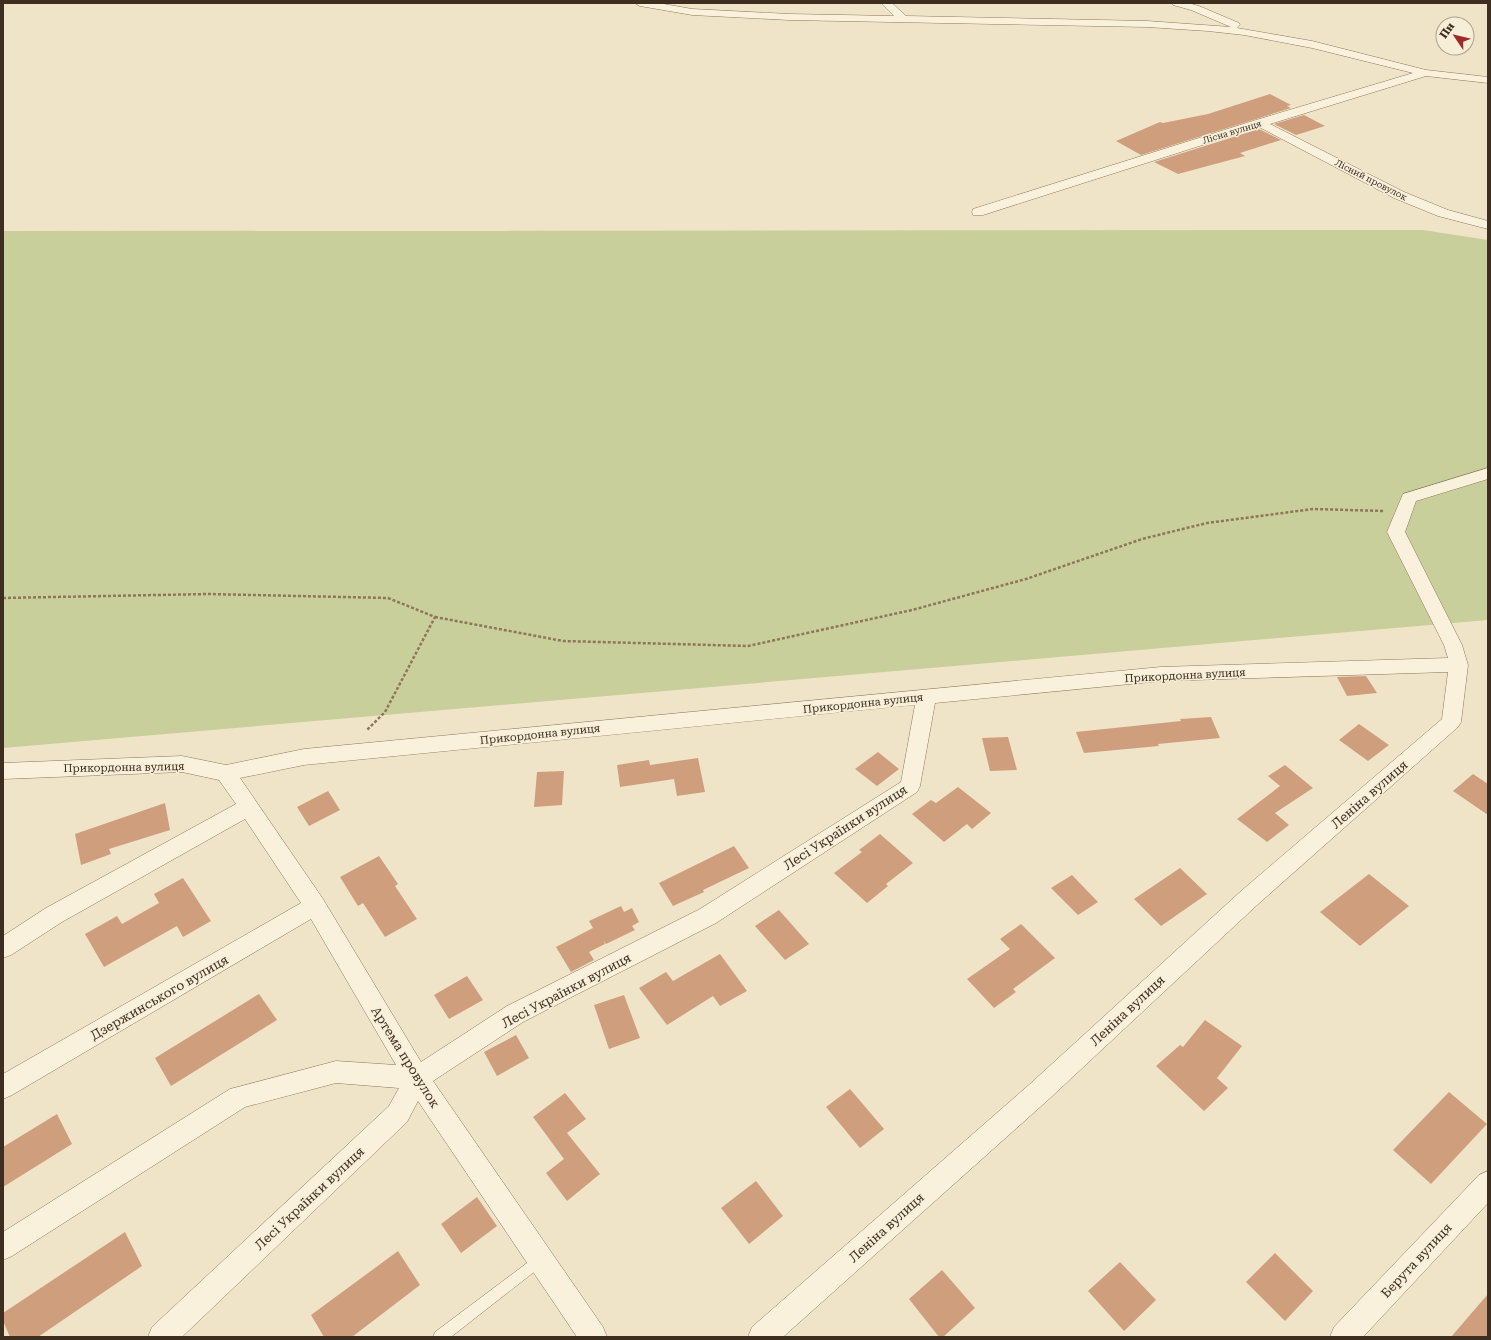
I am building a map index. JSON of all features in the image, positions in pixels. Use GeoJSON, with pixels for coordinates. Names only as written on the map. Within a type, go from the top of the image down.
{"type":"FeatureCollection","features":[{"type":"Feature","properties":{"kind":"street"},"geometry":{"type":"LineString","coordinates":[[640,3],[692,12],[789,17],[902,18],[1147,24],[1206,27],[1320,46],[1425,73]]}},
{"type":"Feature","properties":{"kind":"street"},"geometry":{"type":"LineString","coordinates":[[886,3],[902,18]]}},
{"type":"Feature","properties":{"kind":"street"},"geometry":{"type":"LineString","coordinates":[[1177,3],[1195,8],[1260,35]]}},
{"type":"Feature","properties":{"kind":"street"},"geometry":{"type":"LineString","coordinates":[[745,15],[772,5]]}},
{"type":"Feature","properties":{"kind":"street","name":"Лісна вулиця"},"geometry":{"type":"LineString","coordinates":[[978,212],[1260,123],[1425,73],[1462,78],[1488,69]]}},
{"type":"Feature","properties":{"kind":"street"},"geometry":{"type":"LineString","coordinates":[[1462,78],[1488,80]]}},
{"type":"Feature","properties":{"kind":"street"},"geometry":{"type":"LineString","coordinates":[[1462,78],[1488,83]]}},
{"type":"Feature","properties":{"kind":"street","name":"Лісний провулок"},"geometry":{"type":"LineString","coordinates":[[1260,123],[1399,195],[1443,212],[1488,226]]}},
{"type":"Feature","properties":{"kind":"street"},"geometry":{"type":"LineString","coordinates":[[1459,665],[1453,645],[1396,532],[1409,498],[1488,473]]}},
{"type":"Feature","properties":{"kind":"street","name":"Прикордонна вулиця"},"geometry":{"type":"LineString","coordinates":[[3,771],[182,764],[226,773],[304,757],[1161,674],[1459,665]]}},
{"type":"Feature","properties":{"kind":"street","name":"Леніна вулиця"},"geometry":{"type":"LineString","coordinates":[[762,1337],[1039,1092],[1248,899],[1451,722],[1459,665]]}},
{"type":"Feature","properties":{"kind":"street","name":"Лесі Українки вулиця"},"geometry":{"type":"LineString","coordinates":[[162,1337],[398,1114],[417,1078],[515,1014],[708,916],[910,786],[926,697]]}},
{"type":"Feature","properties":{"kind":"street","name":"Артема провулок"},"geometry":{"type":"LineString","coordinates":[[226,773],[315,906],[417,1078],[593,1337]]}},
{"type":"Feature","properties":{"kind":"street"},"geometry":{"type":"LineString","coordinates":[[3,948],[54,915],[249,807]]}},
{"type":"Feature","properties":{"kind":"street","name":"Дзержинського вулиця"},"geometry":{"type":"LineString","coordinates":[[3,1087],[315,906]]}},
{"type":"Feature","properties":{"kind":"street"},"geometry":{"type":"LineString","coordinates":[[3,932],[54,915]]}},
{"type":"Feature","properties":{"kind":"street"},"geometry":{"type":"LineString","coordinates":[[3,1247],[239,1097],[336,1072],[417,1078]]}},
{"type":"Feature","properties":{"kind":"street","name":"Берута вулиця"},"geometry":{"type":"LineString","coordinates":[[1344,1337],[1488,1184]]}},
{"type":"Feature","properties":{"kind":"lane"},"geometry":{"type":"LineString","coordinates":[[440,1337],[541,1260]]}},
{"type":"Feature","properties":{"kind":"path"},"geometry":{"type":"LineString","coordinates":[[3,598],[208,594],[388,598],[435,617],[564,641],[748,646],[920,608],[1026,579],[1142,539],[1207,523],[1314,509],[1404,512]]}},
{"type":"Feature","properties":{"kind":"path"},"geometry":{"type":"LineString","coordinates":[[345,753],[385,712],[435,617]]}},
{"type":"Feature","properties":{"kind":"green space"},"geometry":{"type":"Polygon","coordinates":[[[1423,230],[1488,240],[1488,620],[3,748],[3,231],[1423,230]]]}},
{"type":"Feature","properties":{"kind":"building"},"geometry":{"type":"Polygon","coordinates":[[[1270,94],[1291,105],[1287,106],[1291,108],[1141,155],[1116,141],[1160,122],[1163,123],[1208,114],[1270,94]]]}},
{"type":"Feature","properties":{"kind":"building"},"geometry":{"type":"Polygon","coordinates":[[[1304,115],[1325,126],[1296,135],[1274,124],[1304,115]]]}},
{"type":"Feature","properties":{"kind":"building"},"geometry":{"type":"Polygon","coordinates":[[[1259,129],[1281,140],[1240,153],[1245,156],[1178,174],[1154,162],[1259,129]]]}},
{"type":"Feature","properties":{"kind":"building"},"geometry":{"type":"Polygon","coordinates":[[[1366,676],[1377,693],[1347,696],[1337,677],[1366,676]]]}},
{"type":"Feature","properties":{"kind":"building"},"geometry":{"type":"Polygon","coordinates":[[[1211,717],[1220,738],[1158,744],[1159,746],[1084,753],[1076,732],[1181,721],[1180,719],[1211,717]]]}},
{"type":"Feature","properties":{"kind":"building"},"geometry":{"type":"Polygon","coordinates":[[[1359,724],[1389,745],[1368,761],[1339,740],[1359,724]]]}},
{"type":"Feature","properties":{"kind":"building"},"geometry":{"type":"Polygon","coordinates":[[[1008,737],[1017,770],[990,771],[982,738],[1008,737]]]}},
{"type":"Feature","properties":{"kind":"building"},"geometry":{"type":"Polygon","coordinates":[[[878,752],[899,769],[877,786],[855,769],[878,752]]]}},
{"type":"Feature","properties":{"kind":"building"},"geometry":{"type":"Polygon","coordinates":[[[698,758],[705,792],[677,796],[674,779],[620,787],[617,765],[649,760],[650,765],[698,758]]]}},
{"type":"Feature","properties":{"kind":"building"},"geometry":{"type":"Polygon","coordinates":[[[1285,765],[1313,788],[1275,813],[1289,825],[1267,842],[1237,819],[1280,786],[1268,776],[1285,765]]]}},
{"type":"Feature","properties":{"kind":"building"},"geometry":{"type":"Polygon","coordinates":[[[564,771],[562,805],[534,807],[537,772],[564,771]]]}},
{"type":"Feature","properties":{"kind":"building"},"geometry":{"type":"Polygon","coordinates":[[[1473,774],[1488,784],[1488,815],[1453,791],[1473,774]]]}},
{"type":"Feature","properties":{"kind":"building"},"geometry":{"type":"Polygon","coordinates":[[[958,787],[991,813],[972,829],[967,824],[944,842],[912,814],[931,800],[936,803],[958,787]]]}},
{"type":"Feature","properties":{"kind":"building"},"geometry":{"type":"Polygon","coordinates":[[[328,791],[340,810],[309,826],[297,807],[328,791]]]}},
{"type":"Feature","properties":{"kind":"building"},"geometry":{"type":"Polygon","coordinates":[[[165,803],[170,830],[109,849],[111,854],[81,865],[75,834],[165,803]]]}},
{"type":"Feature","properties":{"kind":"building"},"geometry":{"type":"Polygon","coordinates":[[[880,834],[913,863],[886,884],[888,886],[867,903],[834,873],[862,852],[859,850],[880,834]]]}},
{"type":"Feature","properties":{"kind":"building"},"geometry":{"type":"Polygon","coordinates":[[[734,846],[749,868],[703,890],[704,892],[673,906],[659,883],[734,846]]]}},
{"type":"Feature","properties":{"kind":"building"},"geometry":{"type":"Polygon","coordinates":[[[379,856],[398,884],[395,886],[417,919],[385,937],[363,903],[358,906],[340,877],[379,856]]]}},
{"type":"Feature","properties":{"kind":"building"},"geometry":{"type":"Polygon","coordinates":[[[1180,868],[1207,894],[1161,926],[1134,899],[1180,868]]]}},
{"type":"Feature","properties":{"kind":"building"},"geometry":{"type":"Polygon","coordinates":[[[1369,874],[1409,906],[1360,946],[1320,912],[1369,874]]]}},
{"type":"Feature","properties":{"kind":"building"},"geometry":{"type":"Polygon","coordinates":[[[1072,875],[1098,902],[1078,915],[1051,888],[1072,875]]]}},
{"type":"Feature","properties":{"kind":"building"},"geometry":{"type":"Polygon","coordinates":[[[183,878],[211,921],[183,937],[177,926],[104,967],[85,934],[117,916],[122,924],[159,903],[154,894],[183,878]]]}},
{"type":"Feature","properties":{"kind":"building"},"geometry":{"type":"Polygon","coordinates":[[[621,906],[624,912],[632,908],[639,922],[632,926],[635,930],[606,944],[604,941],[605,944],[589,952],[594,960],[571,972],[556,947],[593,928],[589,921],[621,906]]]}},
{"type":"Feature","properties":{"kind":"building"},"geometry":{"type":"Polygon","coordinates":[[[779,910],[809,944],[785,960],[755,926],[779,910]]]}},
{"type":"Feature","properties":{"kind":"building"},"geometry":{"type":"Polygon","coordinates":[[[1021,924],[1055,958],[1013,989],[1016,992],[994,1008],[967,979],[1010,949],[1000,939],[1021,924]]]}},
{"type":"Feature","properties":{"kind":"building"},"geometry":{"type":"Polygon","coordinates":[[[720,954],[747,991],[720,1006],[713,996],[667,1025],[639,988],[666,972],[673,981],[720,954]]]}},
{"type":"Feature","properties":{"kind":"building"},"geometry":{"type":"Polygon","coordinates":[[[467,976],[483,1000],[449,1019],[434,995],[467,976]]]}},
{"type":"Feature","properties":{"kind":"building"},"geometry":{"type":"Polygon","coordinates":[[[259,994],[277,1020],[171,1086],[155,1058],[259,994]]]}},
{"type":"Feature","properties":{"kind":"building"},"geometry":{"type":"Polygon","coordinates":[[[624,995],[640,1038],[609,1049],[594,1005],[624,995]]]}},
{"type":"Feature","properties":{"kind":"building"},"geometry":{"type":"Polygon","coordinates":[[[1205,1020],[1242,1046],[1217,1078],[1228,1088],[1204,1111],[1156,1066],[1180,1045],[1183,1047],[1205,1020]]]}},
{"type":"Feature","properties":{"kind":"building"},"geometry":{"type":"Polygon","coordinates":[[[516,1035],[529,1058],[497,1076],[484,1052],[516,1035]]]}},
{"type":"Feature","properties":{"kind":"building"},"geometry":{"type":"Polygon","coordinates":[[[850,1089],[884,1129],[860,1148],[826,1107],[850,1089]]]}},
{"type":"Feature","properties":{"kind":"building"},"geometry":{"type":"Polygon","coordinates":[[[1449,1092],[1487,1124],[1431,1184],[1393,1150],[1449,1092]]]}},
{"type":"Feature","properties":{"kind":"building"},"geometry":{"type":"Polygon","coordinates":[[[565,1093],[586,1119],[567,1133],[600,1174],[567,1201],[546,1173],[564,1159],[533,1117],[565,1093]]]}},
{"type":"Feature","properties":{"kind":"building"},"geometry":{"type":"Polygon","coordinates":[[[57,1114],[72,1144],[3,1187],[3,1147],[57,1114]]]}},
{"type":"Feature","properties":{"kind":"building"},"geometry":{"type":"Polygon","coordinates":[[[756,1181],[783,1216],[749,1244],[721,1208],[756,1181]]]}},
{"type":"Feature","properties":{"kind":"building"},"geometry":{"type":"Polygon","coordinates":[[[477,1197],[497,1226],[461,1253],[441,1224],[477,1197]]]}},
{"type":"Feature","properties":{"kind":"building"},"geometry":{"type":"Polygon","coordinates":[[[125,1232],[142,1266],[38,1337],[10,1337],[3,1321],[3,1313],[125,1232]]]}},
{"type":"Feature","properties":{"kind":"building"},"geometry":{"type":"Polygon","coordinates":[[[398,1251],[420,1285],[352,1337],[324,1337],[311,1315],[398,1251]]]}},
{"type":"Feature","properties":{"kind":"building"},"geometry":{"type":"Polygon","coordinates":[[[1275,1253],[1313,1291],[1285,1321],[1246,1282],[1275,1253]]]}},
{"type":"Feature","properties":{"kind":"building"},"geometry":{"type":"Polygon","coordinates":[[[1120,1262],[1156,1300],[1124,1331],[1088,1291],[1120,1262]]]}},
{"type":"Feature","properties":{"kind":"building"},"geometry":{"type":"Polygon","coordinates":[[[942,1270],[975,1308],[943,1337],[939,1337],[909,1299],[942,1270]]]}},
{"type":"Feature","properties":{"kind":"building"},"geometry":{"type":"Polygon","coordinates":[[[1488,1294],[1488,1337],[1451,1337],[1488,1294]]]}}]}
